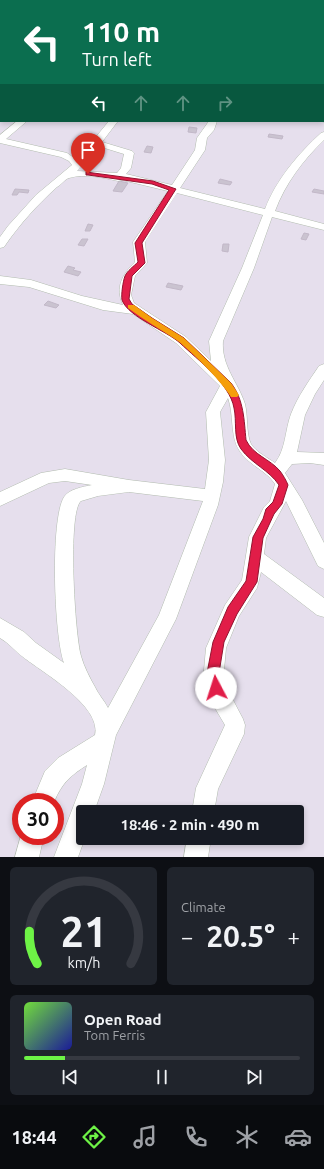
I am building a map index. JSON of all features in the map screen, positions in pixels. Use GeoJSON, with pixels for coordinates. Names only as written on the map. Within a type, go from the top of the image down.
{"type":"FeatureCollection","features":[{"type":"Feature","properties":{"kind":"street"},"geometry":{"type":"LineString","coordinates":[[0,140],[22,122]]}},
{"type":"Feature","properties":{"kind":"street"},"geometry":{"type":"LineString","coordinates":[[0,245],[12,228],[40,197],[78,166],[113,122]]}},
{"type":"Feature","properties":{"kind":"street"},"geometry":{"type":"LineString","coordinates":[[213,122],[209,130],[202,138],[200,150],[138,243],[141,263],[130,274],[125,295],[129,305],[181,340],[228,385],[233,392],[238,407],[242,440],[245,447],[280,479],[324,561]]}},
{"type":"Feature","properties":{"kind":"street"},"geometry":{"type":"LineString","coordinates":[[228,385],[217,361],[215,350],[216,341],[235,293],[248,268],[274,199],[302,156],[324,135]]}},
{"type":"Feature","properties":{"kind":"street"},"geometry":{"type":"LineString","coordinates":[[0,140],[64,155],[72,159],[78,166]]}},
{"type":"Feature","properties":{"kind":"street"},"geometry":{"type":"LineString","coordinates":[[97,143],[129,153],[126,168],[118,178]]}},
{"type":"Feature","properties":{"kind":"street"},"geometry":{"type":"LineString","coordinates":[[67,175],[88,174],[153,183],[324,226]]}},
{"type":"Feature","properties":{"kind":"street"},"geometry":{"type":"LineString","coordinates":[[0,280],[31,284],[81,300],[92,301],[107,307],[138,312]]}},
{"type":"Feature","properties":{"kind":"street"},"geometry":{"type":"LineString","coordinates":[[204,805],[207,788],[233,734],[235,725],[213,681],[216,648],[232,611],[251,582],[258,537],[268,520],[270,512],[277,504],[280,479],[288,458],[298,415],[308,393],[324,369]]}},
{"type":"Feature","properties":{"kind":"street"},"geometry":{"type":"LineString","coordinates":[[66,857],[92,784],[104,738],[167,619],[181,578],[200,532],[212,496],[217,460],[213,412],[228,385]]}},
{"type":"Feature","properties":{"kind":"street"},"geometry":{"type":"LineString","coordinates":[[288,458],[310,457],[324,459]]}},
{"type":"Feature","properties":{"kind":"street"},"geometry":{"type":"LineString","coordinates":[[0,498],[47,478],[66,475],[84,476],[129,486],[212,496]]}},
{"type":"Feature","properties":{"kind":"street"},"geometry":{"type":"LineString","coordinates":[[86,693],[70,652],[65,536],[67,508],[70,501],[74,497],[84,493],[129,486]]}},
{"type":"Feature","properties":{"kind":"street"},"geometry":{"type":"LineString","coordinates":[[255,557],[324,609]]}},
{"type":"Feature","properties":{"kind":"street"},"geometry":{"type":"LineString","coordinates":[[0,627],[17,638],[29,650],[75,682],[86,693],[100,712],[104,738]]}},
{"type":"Feature","properties":{"kind":"street"},"geometry":{"type":"LineString","coordinates":[[47,793],[53,779],[66,766],[104,738]]}},
{"type":"Feature","properties":{"kind":"street"},"geometry":{"type":"LineString","coordinates":[[28,857],[30,845]]}},
{"type":"Feature","properties":{"kind":"street"},"geometry":{"type":"LineString","coordinates":[[196,857],[197,845]]}},
{"type":"Feature","properties":{"kind":"building"},"geometry":{"type":"Polygon","coordinates":[[[189,127],[197,128],[196,133],[188,132],[189,127]]]}},
{"type":"Feature","properties":{"kind":"building"},"geometry":{"type":"Polygon","coordinates":[[[269,134],[283,136],[282,139],[268,137],[269,134]]]}},
{"type":"Feature","properties":{"kind":"building"},"geometry":{"type":"Polygon","coordinates":[[[147,146],[153,147],[151,153],[144,152],[147,146]]]}},
{"type":"Feature","properties":{"kind":"building"},"geometry":{"type":"Polygon","coordinates":[[[220,179],[232,182],[230,185],[218,183],[220,179]]]}},
{"type":"Feature","properties":{"kind":"building"},"geometry":{"type":"Polygon","coordinates":[[[119,181],[128,183],[122,192],[113,191],[119,181]]]}},
{"type":"Feature","properties":{"kind":"building"},"geometry":{"type":"Polygon","coordinates":[[[15,189],[29,190],[28,193],[19,192],[17,195],[12,195],[15,189]]]}},
{"type":"Feature","properties":{"kind":"building"},"geometry":{"type":"Polygon","coordinates":[[[314,189],[324,191],[324,194],[312,192],[314,189]]]}},
{"type":"Feature","properties":{"kind":"building"},"geometry":{"type":"Polygon","coordinates":[[[88,224],[93,225],[90,231],[85,231],[88,224]]]}},
{"type":"Feature","properties":{"kind":"building"},"geometry":{"type":"Polygon","coordinates":[[[304,233],[309,234],[306,240],[301,239],[304,233]]]}},
{"type":"Feature","properties":{"kind":"building"},"geometry":{"type":"Polygon","coordinates":[[[82,239],[88,239],[84,246],[78,245],[82,239]]]}},
{"type":"Feature","properties":{"kind":"building"},"geometry":{"type":"Polygon","coordinates":[[[223,244],[229,244],[228,252],[222,251],[223,244]]]}},
{"type":"Feature","properties":{"kind":"building"},"geometry":{"type":"Polygon","coordinates":[[[68,266],[75,268],[73,270],[81,272],[78,276],[64,272],[68,266]]]}},
{"type":"Feature","properties":{"kind":"building"},"geometry":{"type":"Polygon","coordinates":[[[168,283],[183,286],[181,290],[166,287],[168,283]]]}},
{"type":"Feature","properties":{"kind":"building"},"geometry":{"type":"Polygon","coordinates":[[[48,301],[59,305],[56,308],[44,305],[48,301]]]}},
{"type":"Feature","properties":{"kind":"slow traffic"},"geometry":{"type":"LineString","coordinates":[[131,307],[181,340],[228,385],[234,395]]}},
{"type":"Feature","properties":{"kind":"route"},"geometry":{"type":"LineString","coordinates":[[88,174],[160,184],[173,189],[148,230],[138,243],[142,260],[140,265],[129,275],[125,295],[126,299],[129,305],[149,320],[181,340],[228,385],[233,392],[238,407],[242,440],[245,447],[252,455],[276,473],[284,485],[277,504],[270,512],[268,520],[258,537],[254,571],[251,582],[232,611],[218,642],[213,673],[213,681],[216,688]]}}]}
